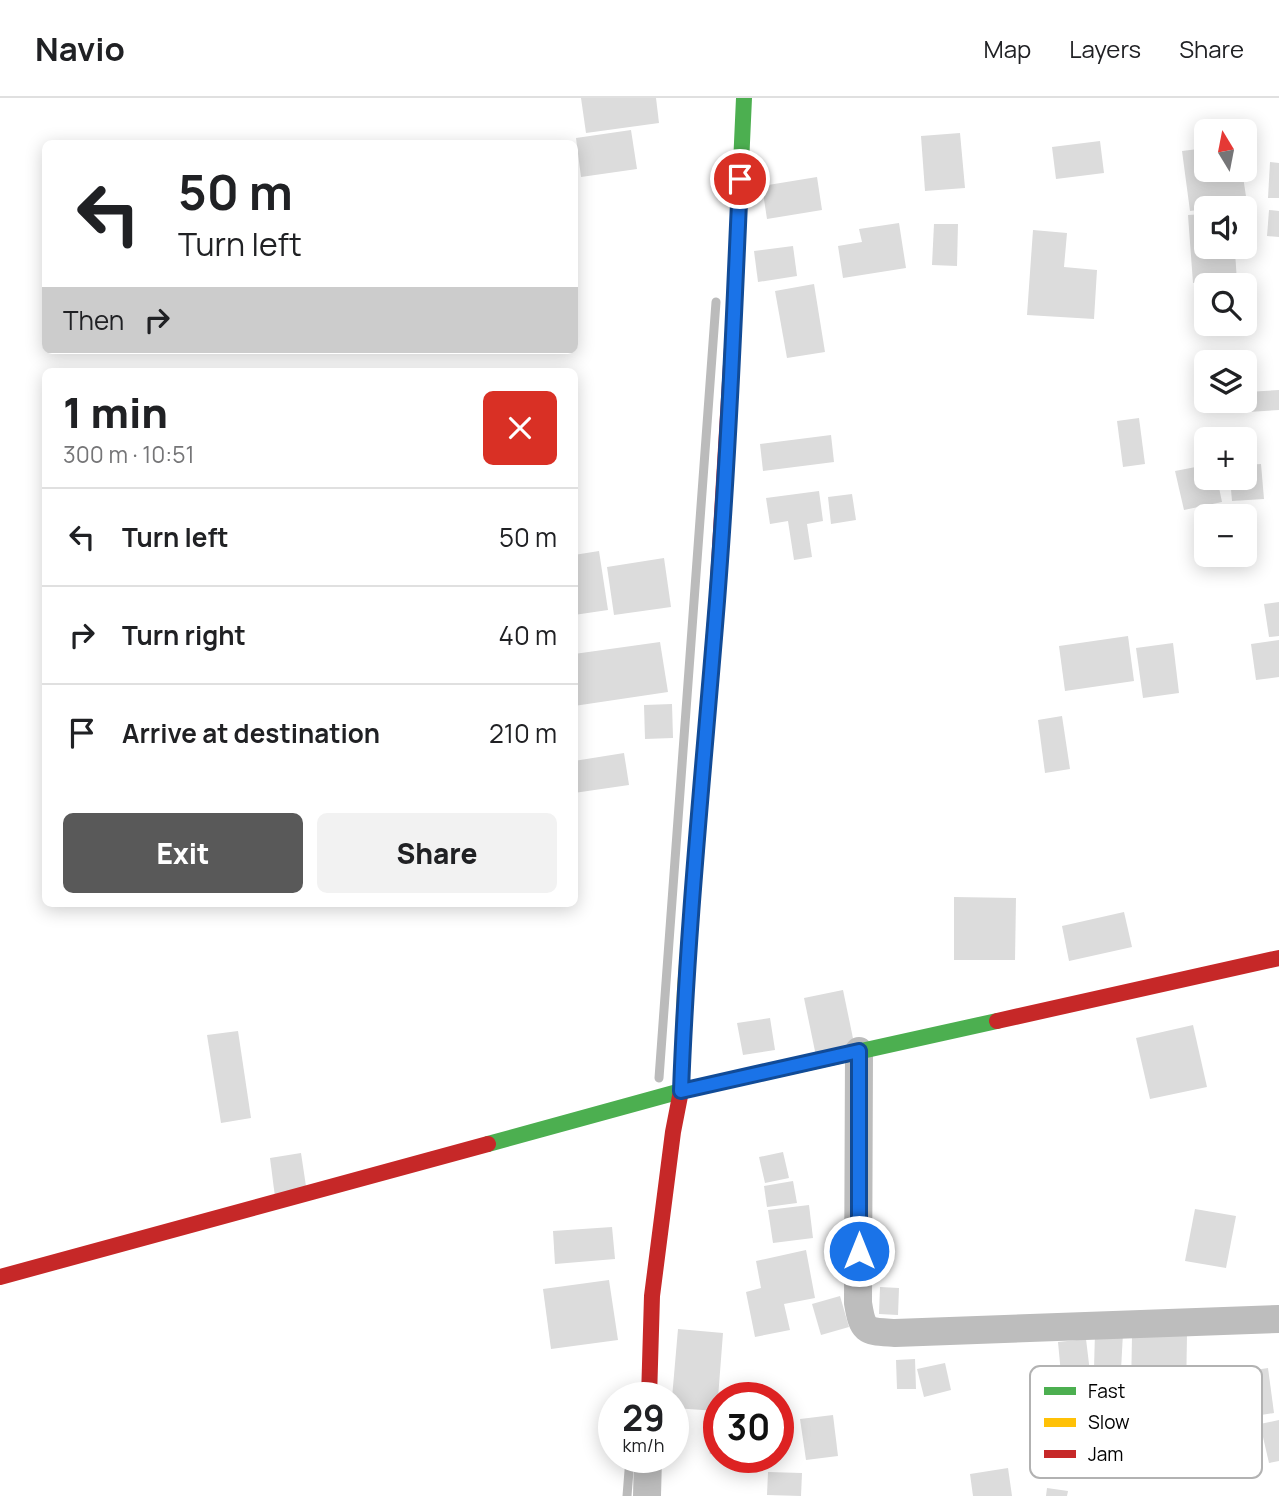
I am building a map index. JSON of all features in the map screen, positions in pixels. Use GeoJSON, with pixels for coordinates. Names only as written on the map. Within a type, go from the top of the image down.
{"type":"FeatureCollection","features":[{"type":"Feature","properties":{"kind":"street"},"geometry":{"type":"LineString","coordinates":[[649,1382],[652,1296],[673,1132],[681,1091],[685,989],[718,583],[744,98]]}},
{"type":"Feature","properties":{"kind":"street"},"geometry":{"type":"LineString","coordinates":[[0,1277],[681,1091],[1279,958]]}},
{"type":"Feature","properties":{"kind":"street"},"geometry":{"type":"LineString","coordinates":[[859,1051],[858,1303],[862,1322],[872,1331],[895,1333],[1279,1319]]}},
{"type":"Feature","properties":{"kind":"street"},"geometry":{"type":"LineString","coordinates":[[634,1103],[673,1132]]}},
{"type":"Feature","properties":{"kind":"street"},"geometry":{"type":"LineString","coordinates":[[647,1496],[648,1473]]}},
{"type":"Feature","properties":{"kind":"building"},"geometry":{"type":"Polygon","coordinates":[[[581,98],[656,98],[659,123],[586,133],[581,98]]]}},
{"type":"Feature","properties":{"kind":"building"},"geometry":{"type":"Polygon","coordinates":[[[631,130],[637,169],[581,177],[576,138],[631,130]]]}},
{"type":"Feature","properties":{"kind":"building"},"geometry":{"type":"Polygon","coordinates":[[[960,133],[965,188],[925,191],[921,136],[960,133]]]}},
{"type":"Feature","properties":{"kind":"building"},"geometry":{"type":"Polygon","coordinates":[[[1100,141],[1104,173],[1056,179],[1052,147],[1100,141]]]}},
{"type":"Feature","properties":{"kind":"building"},"geometry":{"type":"Polygon","coordinates":[[[1194,150],[1194,182],[1244,182],[1246,196],[1194,196],[1194,210],[1190,211],[1182,151],[1194,150]]]}},
{"type":"Feature","properties":{"kind":"building"},"geometry":{"type":"Polygon","coordinates":[[[1270,162],[1279,163],[1279,198],[1268,198],[1270,162]]]}},
{"type":"Feature","properties":{"kind":"building"},"geometry":{"type":"Polygon","coordinates":[[[817,177],[822,210],[767,219],[762,186],[817,177]]]}},
{"type":"Feature","properties":{"kind":"building"},"geometry":{"type":"Polygon","coordinates":[[[1269,210],[1279,211],[1279,237],[1267,236],[1269,210]]]}},
{"type":"Feature","properties":{"kind":"building"},"geometry":{"type":"Polygon","coordinates":[[[1188,215],[1194,215],[1194,259],[1235,259],[1236,273],[1194,273],[1193,283],[1188,215]]]}},
{"type":"Feature","properties":{"kind":"building"},"geometry":{"type":"Polygon","coordinates":[[[899,223],[906,268],[843,278],[838,246],[862,242],[859,229],[899,223]]]}},
{"type":"Feature","properties":{"kind":"building"},"geometry":{"type":"Polygon","coordinates":[[[934,224],[958,224],[957,266],[932,265],[934,224]]]}},
{"type":"Feature","properties":{"kind":"building"},"geometry":{"type":"Polygon","coordinates":[[[1033,230],[1067,233],[1064,267],[1097,270],[1094,319],[1027,315],[1033,230]]]}},
{"type":"Feature","properties":{"kind":"building"},"geometry":{"type":"Polygon","coordinates":[[[793,246],[797,276],[758,282],[754,251],[793,246]]]}},
{"type":"Feature","properties":{"kind":"building"},"geometry":{"type":"Polygon","coordinates":[[[814,284],[825,352],[787,358],[775,291],[814,284]]]}},
{"type":"Feature","properties":{"kind":"building"},"geometry":{"type":"Polygon","coordinates":[[[1279,390],[1279,410],[1257,411],[1257,391],[1279,390]]]}},
{"type":"Feature","properties":{"kind":"building"},"geometry":{"type":"Polygon","coordinates":[[[1139,418],[1145,464],[1123,467],[1117,421],[1139,418]]]}},
{"type":"Feature","properties":{"kind":"building"},"geometry":{"type":"Polygon","coordinates":[[[831,435],[834,462],[763,471],[760,444],[831,435]]]}},
{"type":"Feature","properties":{"kind":"building"},"geometry":{"type":"Polygon","coordinates":[[[1257,464],[1261,464],[1264,499],[1232,501],[1231,490],[1257,490],[1257,464]]]}},
{"type":"Feature","properties":{"kind":"building"},"geometry":{"type":"Polygon","coordinates":[[[1194,467],[1194,490],[1220,490],[1222,502],[1194,504],[1194,508],[1184,510],[1175,471],[1194,467]]]}},
{"type":"Feature","properties":{"kind":"building"},"geometry":{"type":"Polygon","coordinates":[[[819,491],[823,521],[807,524],[812,557],[794,560],[788,521],[770,524],[766,498],[819,491]]]}},
{"type":"Feature","properties":{"kind":"building"},"geometry":{"type":"Polygon","coordinates":[[[852,494],[856,520],[831,524],[828,497],[852,494]]]}},
{"type":"Feature","properties":{"kind":"building"},"geometry":{"type":"Polygon","coordinates":[[[599,551],[608,610],[578,614],[578,554],[599,551]]]}},
{"type":"Feature","properties":{"kind":"building"},"geometry":{"type":"Polygon","coordinates":[[[664,558],[671,607],[614,615],[607,567],[664,558]]]}},
{"type":"Feature","properties":{"kind":"building"},"geometry":{"type":"Polygon","coordinates":[[[1279,602],[1279,636],[1269,637],[1264,604],[1279,602]]]}},
{"type":"Feature","properties":{"kind":"building"},"geometry":{"type":"Polygon","coordinates":[[[1128,636],[1134,681],[1065,691],[1059,646],[1128,636]]]}},
{"type":"Feature","properties":{"kind":"building"},"geometry":{"type":"Polygon","coordinates":[[[1279,640],[1279,677],[1256,680],[1251,644],[1279,640]]]}},
{"type":"Feature","properties":{"kind":"building"},"geometry":{"type":"Polygon","coordinates":[[[660,642],[668,692],[578,705],[578,653],[660,642]]]}},
{"type":"Feature","properties":{"kind":"building"},"geometry":{"type":"Polygon","coordinates":[[[1173,643],[1179,693],[1143,698],[1136,648],[1173,643]]]}},
{"type":"Feature","properties":{"kind":"building"},"geometry":{"type":"Polygon","coordinates":[[[672,704],[673,738],[645,739],[644,705],[672,704]]]}},
{"type":"Feature","properties":{"kind":"building"},"geometry":{"type":"Polygon","coordinates":[[[1062,716],[1070,769],[1045,773],[1038,720],[1062,716]]]}},
{"type":"Feature","properties":{"kind":"building"},"geometry":{"type":"Polygon","coordinates":[[[624,753],[629,785],[578,792],[578,760],[624,753]]]}},
{"type":"Feature","properties":{"kind":"building"},"geometry":{"type":"Polygon","coordinates":[[[954,897],[1016,898],[1015,960],[954,960],[954,897]]]}},
{"type":"Feature","properties":{"kind":"building"},"geometry":{"type":"Polygon","coordinates":[[[1124,912],[1132,947],[1069,961],[1062,926],[1124,912]]]}},
{"type":"Feature","properties":{"kind":"building"},"geometry":{"type":"Polygon","coordinates":[[[843,990],[855,1048],[816,1056],[804,998],[843,990]]]}},
{"type":"Feature","properties":{"kind":"building"},"geometry":{"type":"Polygon","coordinates":[[[770,1018],[775,1050],[743,1055],[737,1023],[770,1018]]]}},
{"type":"Feature","properties":{"kind":"building"},"geometry":{"type":"Polygon","coordinates":[[[1193,1025],[1207,1087],[1150,1099],[1136,1038],[1193,1025]]]}},
{"type":"Feature","properties":{"kind":"building"},"geometry":{"type":"Polygon","coordinates":[[[238,1031],[251,1118],[221,1123],[207,1035],[238,1031]]]}},
{"type":"Feature","properties":{"kind":"building"},"geometry":{"type":"Polygon","coordinates":[[[783,1152],[789,1178],[765,1183],[759,1157],[783,1152]]]}},
{"type":"Feature","properties":{"kind":"building"},"geometry":{"type":"Polygon","coordinates":[[[301,1153],[307,1193],[275,1197],[270,1158],[301,1153]]]}},
{"type":"Feature","properties":{"kind":"building"},"geometry":{"type":"Polygon","coordinates":[[[793,1181],[797,1203],[767,1207],[764,1186],[793,1181]]]}},
{"type":"Feature","properties":{"kind":"building"},"geometry":{"type":"Polygon","coordinates":[[[809,1205],[813,1238],[773,1243],[768,1210],[809,1205]]]}},
{"type":"Feature","properties":{"kind":"building"},"geometry":{"type":"Polygon","coordinates":[[[1195,1209],[1236,1216],[1226,1268],[1185,1261],[1195,1209]]]}},
{"type":"Feature","properties":{"kind":"building"},"geometry":{"type":"Polygon","coordinates":[[[612,1227],[615,1259],[555,1264],[553,1231],[612,1227]]]}},
{"type":"Feature","properties":{"kind":"building"},"geometry":{"type":"Polygon","coordinates":[[[806,1250],[815,1298],[784,1304],[790,1330],[755,1337],[746,1292],[761,1288],[756,1261],[806,1250]]]}},
{"type":"Feature","properties":{"kind":"building"},"geometry":{"type":"Polygon","coordinates":[[[609,1280],[618,1340],[551,1349],[543,1289],[609,1280]]]}},
{"type":"Feature","properties":{"kind":"building"},"geometry":{"type":"Polygon","coordinates":[[[880,1287],[899,1288],[898,1315],[879,1314],[880,1287]]]}},
{"type":"Feature","properties":{"kind":"building"},"geometry":{"type":"Polygon","coordinates":[[[840,1296],[849,1327],[821,1335],[812,1304],[840,1296]]]}},
{"type":"Feature","properties":{"kind":"building"},"geometry":{"type":"Polygon","coordinates":[[[678,1329],[723,1333],[719,1382],[703,1382],[703,1410],[689,1409],[689,1382],[673,1382],[678,1329]]]}},
{"type":"Feature","properties":{"kind":"building"},"geometry":{"type":"Polygon","coordinates":[[[1095,1332],[1123,1333],[1121,1366],[1094,1366],[1095,1332]]]}},
{"type":"Feature","properties":{"kind":"building"},"geometry":{"type":"Polygon","coordinates":[[[1132,1335],[1187,1335],[1186,1366],[1131,1366],[1132,1335]]]}},
{"type":"Feature","properties":{"kind":"building"},"geometry":{"type":"Polygon","coordinates":[[[1086,1339],[1089,1366],[1060,1366],[1058,1342],[1086,1339]]]}},
{"type":"Feature","properties":{"kind":"building"},"geometry":{"type":"Polygon","coordinates":[[[915,1359],[916,1389],[897,1389],[896,1360],[915,1359]]]}},
{"type":"Feature","properties":{"kind":"building"},"geometry":{"type":"Polygon","coordinates":[[[945,1363],[951,1390],[924,1397],[917,1369],[945,1363]]]}},
{"type":"Feature","properties":{"kind":"building"},"geometry":{"type":"Polygon","coordinates":[[[1268,1368],[1274,1413],[1262,1415],[1262,1369],[1268,1368]]]}},
{"type":"Feature","properties":{"kind":"building"},"geometry":{"type":"Polygon","coordinates":[[[833,1415],[838,1456],[806,1460],[800,1419],[833,1415]]]}},
{"type":"Feature","properties":{"kind":"building"},"geometry":{"type":"Polygon","coordinates":[[[1279,1420],[1279,1461],[1269,1463],[1262,1424],[1279,1420]]]}},
{"type":"Feature","properties":{"kind":"building"},"geometry":{"type":"Polygon","coordinates":[[[1008,1468],[1012,1496],[973,1496],[970,1474],[1008,1468]]]}},
{"type":"Feature","properties":{"kind":"building"},"geometry":{"type":"Polygon","coordinates":[[[768,1473],[802,1473],[801,1496],[767,1495],[768,1473]]]}},
{"type":"Feature","properties":{"kind":"building"},"geometry":{"type":"Polygon","coordinates":[[[1047,1488],[1068,1491],[1067,1496],[1046,1496],[1047,1488]]]}},
{"type":"Feature","properties":{"kind":"waterway"},"geometry":{"type":"LineString","coordinates":[[659,1078],[716,302]]}},
{"type":"Feature","properties":{"kind":"waterway"},"geometry":{"type":"LineString","coordinates":[[627,1496],[629,1473]]}},
{"type":"Feature","properties":{"kind":"traffic: fast"},"geometry":{"type":"LineString","coordinates":[[735,298],[744,98]]}},
{"type":"Feature","properties":{"kind":"traffic: fast"},"geometry":{"type":"LineString","coordinates":[[488,1144],[681,1091],[997,1021]]}},
{"type":"Feature","properties":{"kind":"traffic: slow"},"geometry":{"type":"LineString","coordinates":[[682,1063],[685,989],[707,720]]}},
{"type":"Feature","properties":{"kind":"traffic: jam"},"geometry":{"type":"LineString","coordinates":[[707,720],[735,298]]}},
{"type":"Feature","properties":{"kind":"traffic: jam"},"geometry":{"type":"LineString","coordinates":[[997,1021],[1279,958]]}},
{"type":"Feature","properties":{"kind":"traffic: jam"},"geometry":{"type":"LineString","coordinates":[[649,1382],[652,1296],[673,1132],[681,1091],[682,1063]]}},
{"type":"Feature","properties":{"kind":"traffic: jam"},"geometry":{"type":"LineString","coordinates":[[0,1277],[488,1144]]}},
{"type":"Feature","properties":{"kind":"route"},"geometry":{"type":"LineString","coordinates":[[740,179],[717,597],[685,989],[681,1091],[859,1051],[859,1251]]}}]}
